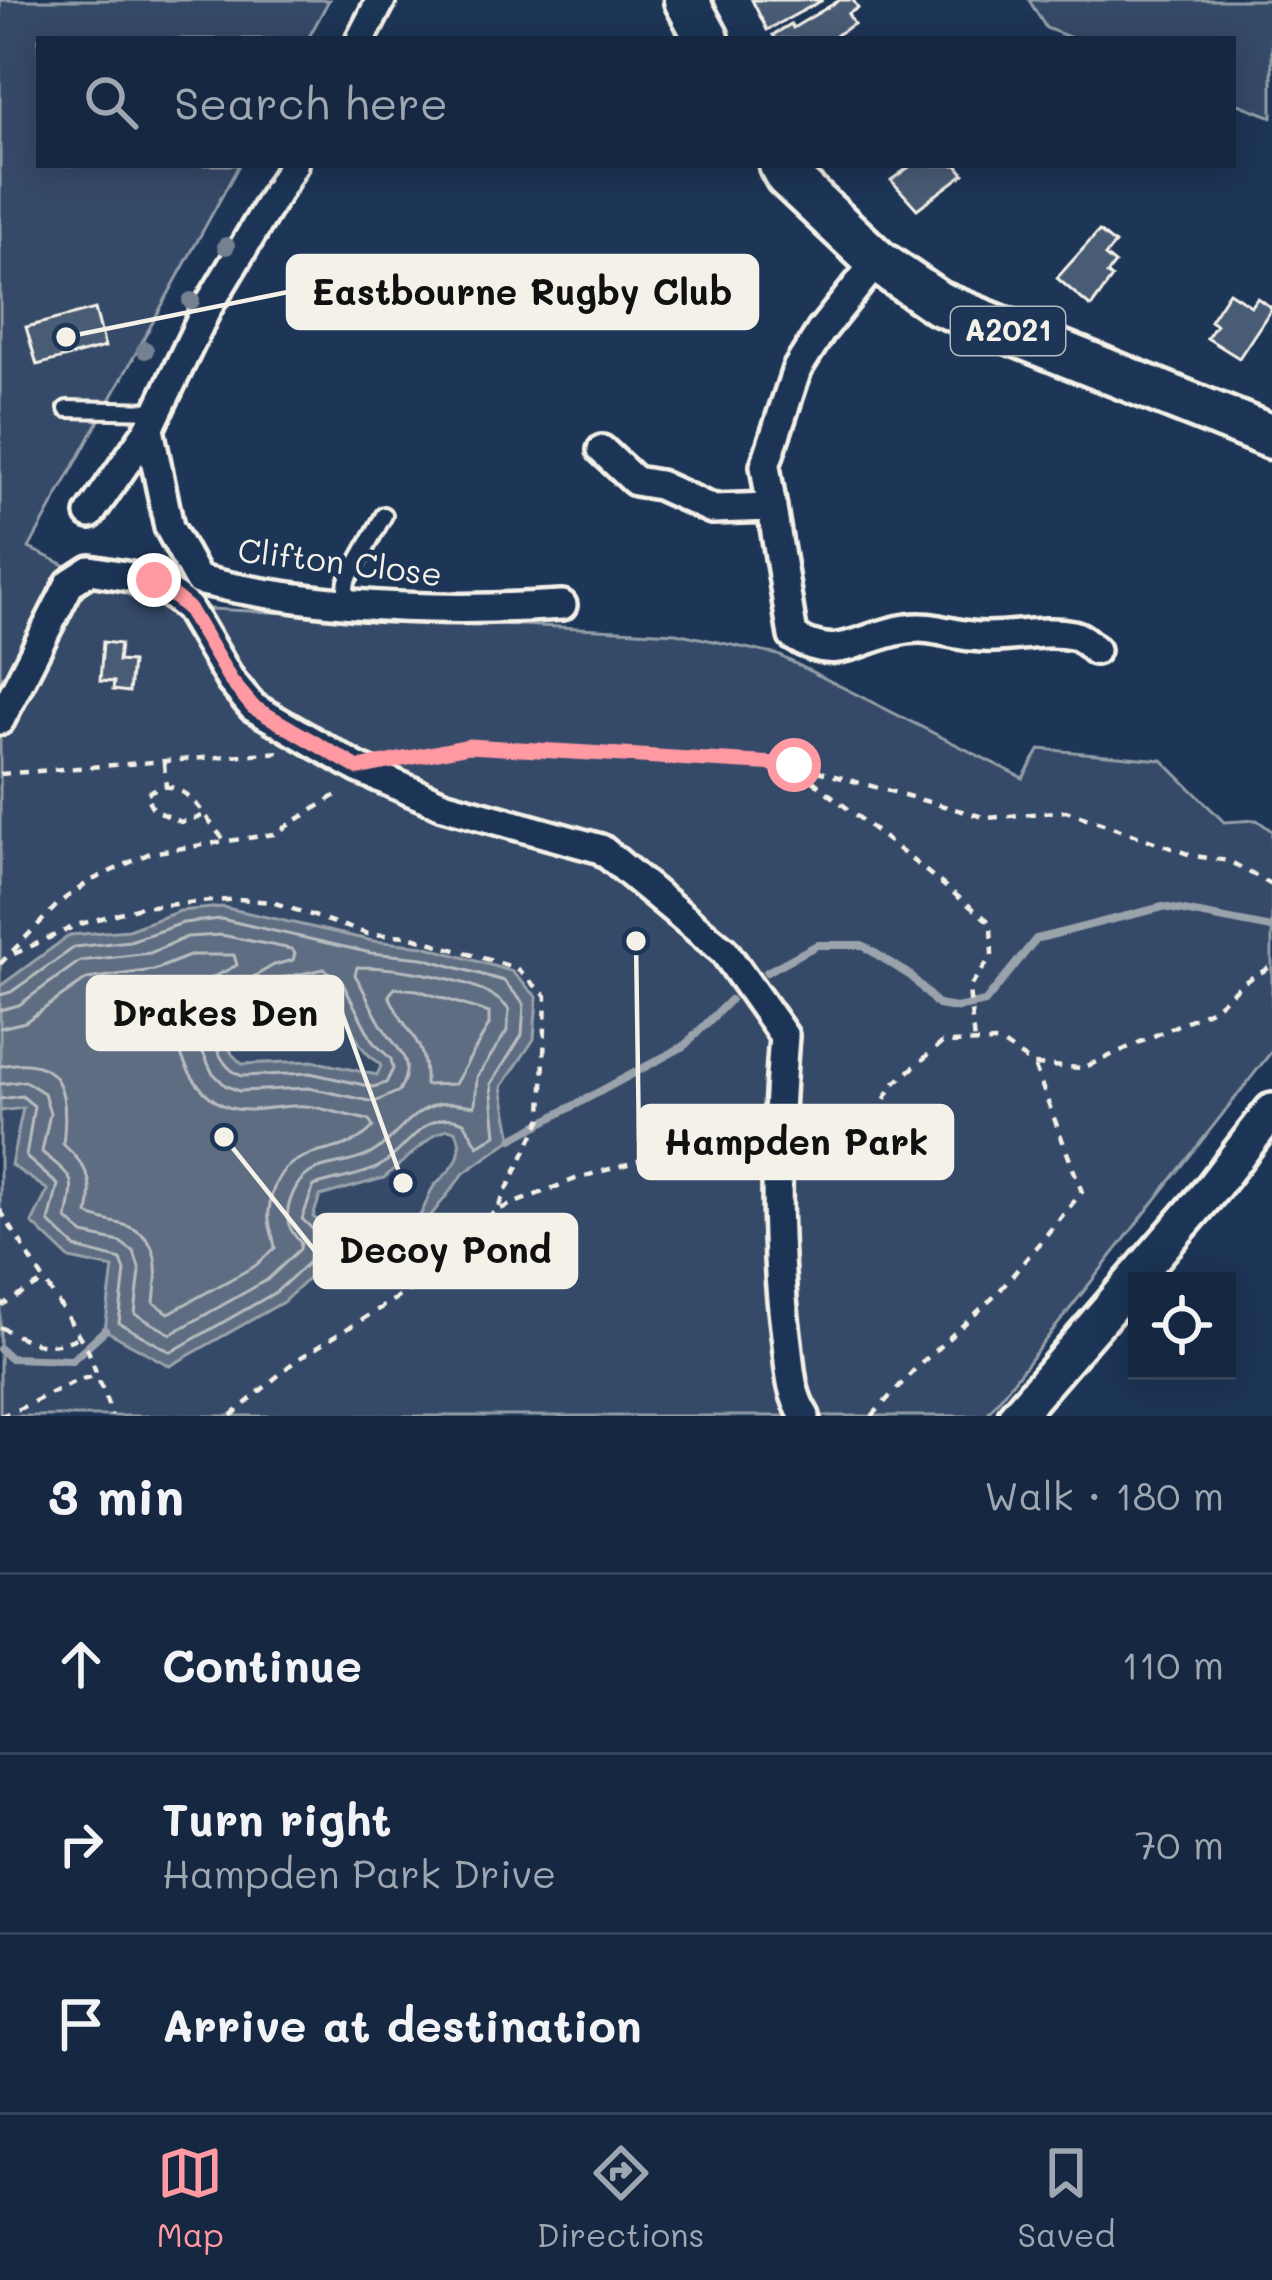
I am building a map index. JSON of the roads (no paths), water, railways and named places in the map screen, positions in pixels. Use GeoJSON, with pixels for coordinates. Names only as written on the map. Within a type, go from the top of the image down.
{"type":"FeatureCollection","features":[{"type":"Feature","properties":{"kind":"main road"},"geometry":{"type":"LineString","coordinates":[[686,0],[705,36]]}},
{"type":"Feature","properties":{"kind":"main road","name":"A2021"},"geometry":{"type":"LineString","coordinates":[[783,168],[877,261],[938,302],[1272,437]]}},
{"type":"Feature","properties":{"kind":"street"},"geometry":{"type":"LineString","coordinates":[[363,36],[381,0]]}},
{"type":"Feature","properties":{"kind":"street"},"geometry":{"type":"LineString","coordinates":[[91,514],[153,420],[207,308],[290,168]]}},
{"type":"Feature","properties":{"kind":"street"},"geometry":{"type":"LineString","coordinates":[[877,261],[820,331],[797,369],[766,466],[793,637],[832,652],[904,629],[937,627],[969,636],[1079,635],[1095,650]]}},
{"type":"Feature","properties":{"kind":"street","name":"Clifton Close"},"geometry":{"type":"LineString","coordinates":[[153,420],[170,526],[198,580],[260,594],[463,612],[562,605]]}},
{"type":"Feature","properties":{"kind":"street"},"geometry":{"type":"LineString","coordinates":[[602,449],[635,481],[659,485],[712,509],[772,507]]}},
{"type":"Feature","properties":{"kind":"street"},"geometry":{"type":"LineString","coordinates":[[0,720],[70,584],[90,570],[154,580],[188,608],[231,681],[253,707],[358,768],[443,805],[602,849],[724,951],[784,1036],[775,1168],[781,1297],[794,1400],[805,1416]]}},
{"type":"Feature","properties":{"kind":"street"},"geometry":{"type":"LineString","coordinates":[[1016,1416],[1272,1112]]}},
{"type":"Feature","properties":{"kind":"lane"},"geometry":{"type":"LineString","coordinates":[[67,409],[153,420]]}},
{"type":"Feature","properties":{"kind":"lane"},"geometry":{"type":"LineString","coordinates":[[344,602],[347,581],[384,515]]}},
{"type":"Feature","properties":{"kind":"water"},"geometry":{"type":"Polygon","coordinates":[[[222,907],[373,941],[424,946],[511,971],[537,997],[534,1039],[502,1087],[512,1139],[464,1173],[412,1240],[329,1259],[283,1302],[170,1366],[105,1330],[113,1268],[70,1259],[32,1223],[48,1190],[11,1165],[23,1108],[0,1111],[0,986],[70,935],[128,930],[180,911],[222,907]],[[323,981],[286,989],[224,1022],[220,1028],[232,1054],[242,1064],[312,1061],[377,1075],[381,1066],[360,1044],[337,997],[323,981]],[[447,1129],[384,1178],[320,1196],[313,1217],[336,1228],[366,1233],[409,1226],[459,1155],[456,1131],[447,1129]]]}},
{"type":"Feature","properties":{"kind":"waterway"},"geometry":{"type":"LineString","coordinates":[[767,972],[817,945],[862,945],[911,976],[938,1005],[956,1008],[985,1002],[1036,939],[1106,921],[1163,907],[1272,928]]}},
{"type":"Feature","properties":{"kind":"waterway"},"geometry":{"type":"LineString","coordinates":[[512,1139],[684,1046],[730,1000]]}},
{"type":"Feature","properties":{"kind":"waterway"},"geometry":{"type":"LineString","coordinates":[[0,1349],[10,1358],[72,1360],[105,1330]]}},
{"type":"Feature","properties":{"kind":"place","name":"Eastbourne Rugby Club"},"geometry":{"type":"Point","coordinates":[66,337]}},
{"type":"Feature","properties":{"kind":"place","name":"Hampden Park"},"geometry":{"type":"Point","coordinates":[636,941]}},
{"type":"Feature","properties":{"kind":"place","name":"Decoy Pond"},"geometry":{"type":"Point","coordinates":[224,1137]}},
{"type":"Feature","properties":{"kind":"place","name":"Drakes Den"},"geometry":{"type":"Point","coordinates":[403,1183]}}]}
